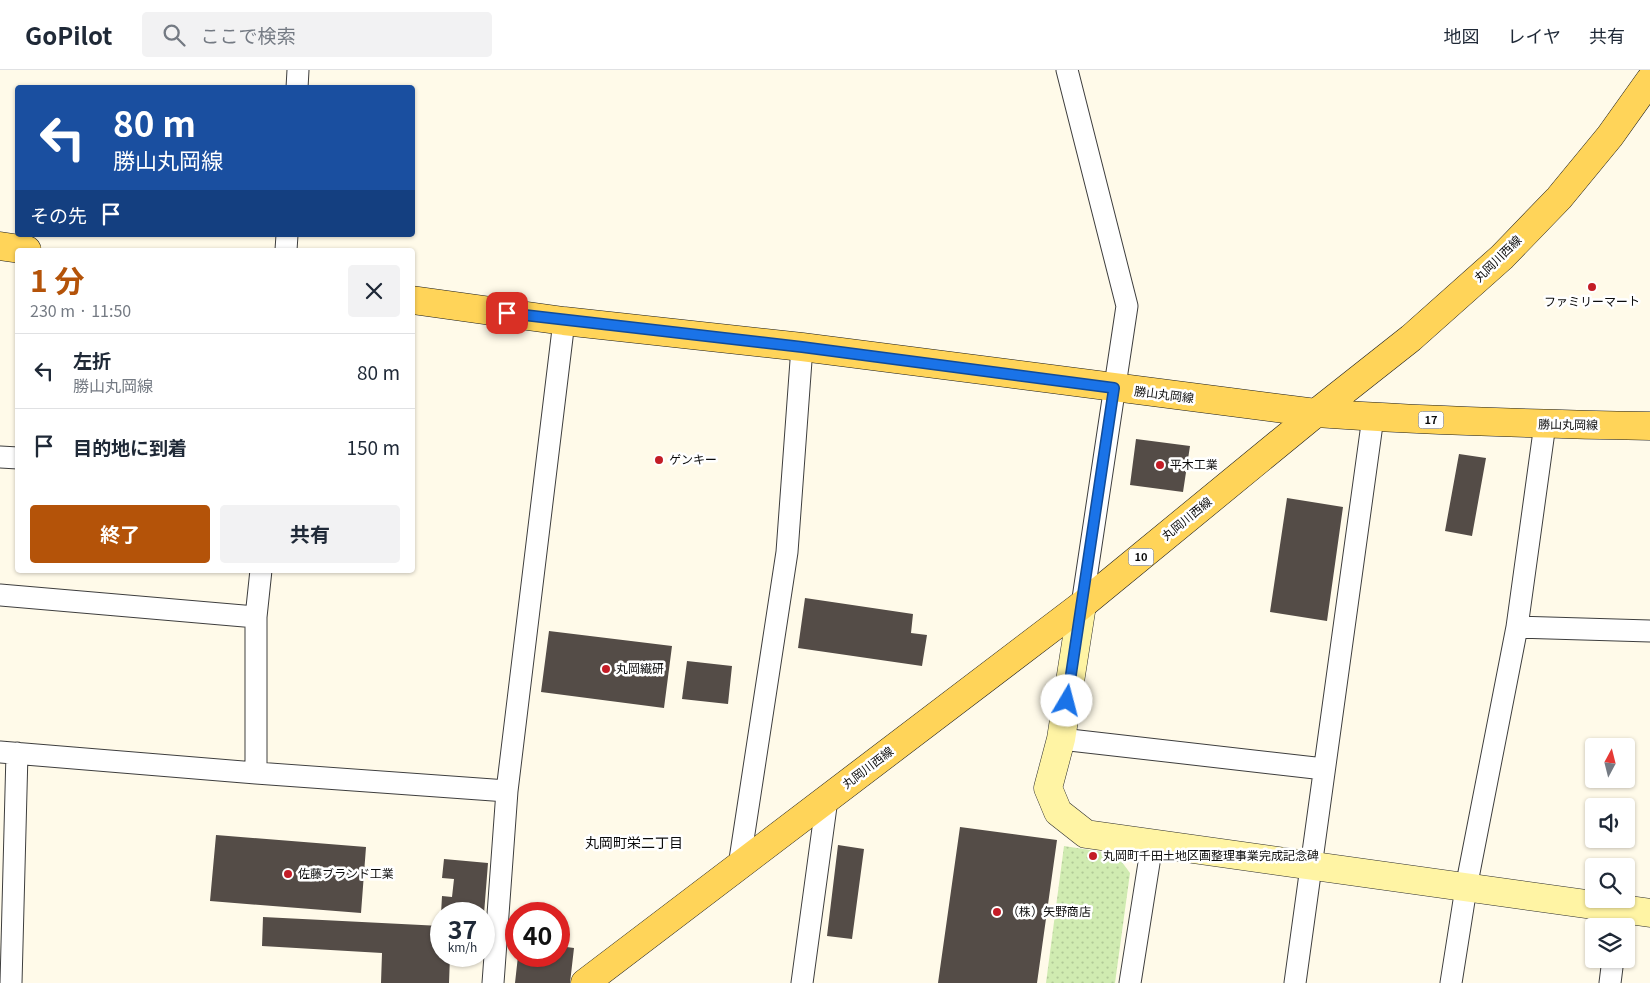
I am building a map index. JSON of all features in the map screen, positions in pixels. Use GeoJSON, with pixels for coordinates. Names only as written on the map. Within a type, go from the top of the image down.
{"type":"FeatureCollection","features":[{"type":"Feature","properties":{"kind":"main road","name":"丸岡川西線"},"geometry":{"type":"LineString","coordinates":[[585,983],[1082,605],[1316,413],[1411,338],[1502,257],[1560,198],[1610,136],[1650,80]]}},
{"type":"Feature","properties":{"kind":"main road"},"geometry":{"type":"LineString","coordinates":[[0,246],[15,248]]}},
{"type":"Feature","properties":{"kind":"main road","name":"勝山丸岡線"},"geometry":{"type":"LineString","coordinates":[[415,300],[564,321],[802,347],[1316,413],[1373,418],[1650,426]]}},
{"type":"Feature","properties":{"kind":"street"},"geometry":{"type":"LineString","coordinates":[[297,85],[298,70]]}},
{"type":"Feature","properties":{"kind":"street"},"geometry":{"type":"LineString","coordinates":[[1067,70],[1127,306],[1062,739],[1048,788],[1058,812],[1086,834],[1466,888],[1619,918],[1650,913]]}},
{"type":"Feature","properties":{"kind":"street"},"geometry":{"type":"LineString","coordinates":[[493,983],[507,791],[564,321]]}},
{"type":"Feature","properties":{"kind":"street"},"geometry":{"type":"LineString","coordinates":[[739,866],[787,552],[802,347]]}},
{"type":"Feature","properties":{"kind":"street"},"geometry":{"type":"LineString","coordinates":[[1295,983],[1373,418]]}},
{"type":"Feature","properties":{"kind":"street"},"geometry":{"type":"LineString","coordinates":[[1451,983],[1466,888],[1516,627],[1545,424]]}},
{"type":"Feature","properties":{"kind":"street"},"geometry":{"type":"LineString","coordinates":[[0,457],[15,458]]}},
{"type":"Feature","properties":{"kind":"street"},"geometry":{"type":"LineString","coordinates":[[256,773],[256,616],[261,573]]}},
{"type":"Feature","properties":{"kind":"street"},"geometry":{"type":"LineString","coordinates":[[0,595],[256,616]]}},
{"type":"Feature","properties":{"kind":"street"},"geometry":{"type":"LineString","coordinates":[[1516,627],[1650,632]]}},
{"type":"Feature","properties":{"kind":"street"},"geometry":{"type":"LineString","coordinates":[[1062,739],[1324,769]]}},
{"type":"Feature","properties":{"kind":"street"},"geometry":{"type":"LineString","coordinates":[[11,983],[6,944],[8,752],[256,773],[507,791]]}},
{"type":"Feature","properties":{"kind":"street"},"geometry":{"type":"LineString","coordinates":[[802,983],[827,799]]}},
{"type":"Feature","properties":{"kind":"street"},"geometry":{"type":"LineString","coordinates":[[1130,983],[1152,844]]}},
{"type":"Feature","properties":{"kind":"street"},"geometry":{"type":"LineString","coordinates":[[1610,983],[1612,968]]}},
{"type":"Feature","properties":{"kind":"green space"},"geometry":{"type":"Polygon","coordinates":[[[1064,846],[1116,854],[1130,873],[1115,983],[1046,983],[1064,846]]]}},
{"type":"Feature","properties":{"kind":"building","name":"平木工業"},"geometry":{"type":"Polygon","coordinates":[[[1136,439],[1190,446],[1183,492],[1130,485],[1136,439]]]}},
{"type":"Feature","properties":{"kind":"building"},"geometry":{"type":"Polygon","coordinates":[[[1459,454],[1486,458],[1472,536],[1445,531],[1459,454]]]}},
{"type":"Feature","properties":{"kind":"building"},"geometry":{"type":"Polygon","coordinates":[[[1287,498],[1343,507],[1327,621],[1270,612],[1287,498]]]}},
{"type":"Feature","properties":{"kind":"building"},"geometry":{"type":"Polygon","coordinates":[[[805,598],[913,614],[911,633],[927,635],[922,666],[798,648],[805,598]]]}},
{"type":"Feature","properties":{"kind":"building","name":"丸岡繊研"},"geometry":{"type":"Polygon","coordinates":[[[549,631],[672,646],[664,708],[541,692],[549,631]]]}},
{"type":"Feature","properties":{"kind":"building"},"geometry":{"type":"Polygon","coordinates":[[[687,661],[732,666],[728,704],[682,699],[687,661]]]}},
{"type":"Feature","properties":{"kind":"building","name":"（株）矢野商店"},"geometry":{"type":"Polygon","coordinates":[[[960,827],[1057,840],[1037,983],[938,983],[960,827]]]}},
{"type":"Feature","properties":{"kind":"building","name":"佐藤ブランド工業"},"geometry":{"type":"Polygon","coordinates":[[[216,835],[366,847],[361,913],[210,901],[216,835]]]}},
{"type":"Feature","properties":{"kind":"building"},"geometry":{"type":"Polygon","coordinates":[[[838,845],[864,849],[852,939],[827,936],[838,845]]]}},
{"type":"Feature","properties":{"kind":"building"},"geometry":{"type":"Polygon","coordinates":[[[444,859],[488,863],[485,902],[442,902],[442,896],[452,897],[454,879],[442,878],[444,859]]]}},
{"type":"Feature","properties":{"kind":"building"},"geometry":{"type":"Polygon","coordinates":[[[263,917],[430,925],[430,967],[450,967],[449,983],[381,983],[382,953],[262,946],[263,917]]]}},
{"type":"Feature","properties":{"kind":"building"},"geometry":{"type":"Polygon","coordinates":[[[570,947],[574,948],[570,983],[515,983],[517,967],[570,967],[570,947]]]}},
{"type":"Feature","properties":{"kind":"place","name":"ファミリーマート"},"geometry":{"type":"Point","coordinates":[1592,287]}},
{"type":"Feature","properties":{"kind":"place","name":"ゲンキー"},"geometry":{"type":"Point","coordinates":[659,460]}},
{"type":"Feature","properties":{"kind":"place","name":"平木工業"},"geometry":{"type":"Point","coordinates":[1160,465]}},
{"type":"Feature","properties":{"kind":"place","name":"丸岡繊研"},"geometry":{"type":"Point","coordinates":[606,669]}},
{"type":"Feature","properties":{"kind":"place","name":"丸岡町千田土地区画整理事業完成記念碑"},"geometry":{"type":"Point","coordinates":[1093,856]}},
{"type":"Feature","properties":{"kind":"place","name":"佐藤ブランド工業"},"geometry":{"type":"Point","coordinates":[288,874]}},
{"type":"Feature","properties":{"kind":"place","name":"（株）矢野商店"},"geometry":{"type":"Point","coordinates":[997,912]}},
{"type":"Feature","properties":{"kind":"district","name":"丸岡町栄二丁目"},"geometry":{"type":"Point","coordinates":[634,843]}},
{"type":"Feature","properties":{"kind":"route"},"geometry":{"type":"LineString","coordinates":[[507,313],[802,347],[1114,388],[1067,701]]}}]}
